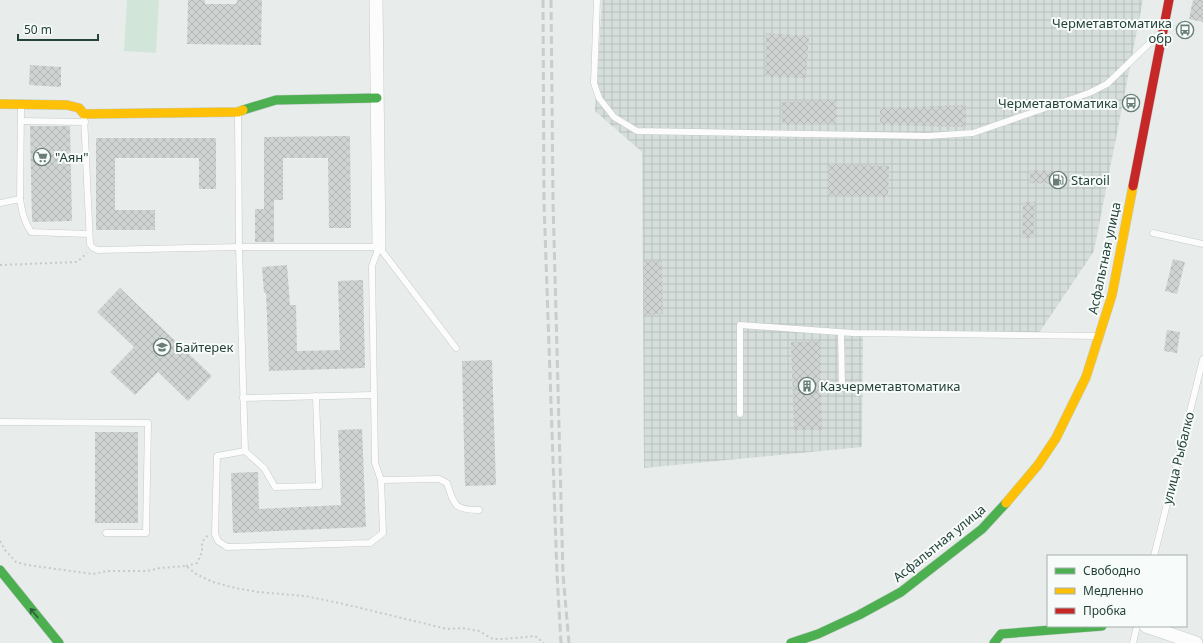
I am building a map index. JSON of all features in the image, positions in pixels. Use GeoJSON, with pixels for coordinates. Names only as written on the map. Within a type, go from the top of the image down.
{"type":"FeatureCollection","features":[{"type":"Feature","properties":{"kind":"main road","name":"Асфальтная улица"},"geometry":{"type":"LineString","coordinates":[[791,643],[825,631],[859,615],[901,592],[982,529],[1038,465],[1056,438],[1086,377],[1112,295],[1169,0]]}},
{"type":"Feature","properties":{"kind":"main road"},"geometry":{"type":"LineString","coordinates":[[0,104],[67,105],[79,108],[85,118],[238,112],[276,100],[377,98]]}},
{"type":"Feature","properties":{"kind":"main road"},"geometry":{"type":"LineString","coordinates":[[0,570],[59,643]]}},
{"type":"Feature","properties":{"kind":"main road"},"geometry":{"type":"LineString","coordinates":[[994,643],[1001,634],[1089,627]]}},
{"type":"Feature","properties":{"kind":"street"},"geometry":{"type":"LineString","coordinates":[[376,0],[379,246]]}},
{"type":"Feature","properties":{"kind":"street"},"geometry":{"type":"LineString","coordinates":[[1149,627],[1196,643]]}},
{"type":"Feature","properties":{"kind":"lane"},"geometry":{"type":"LineString","coordinates":[[597,0],[594,83],[597,93],[599,98],[614,117],[637,131],[928,136],[973,133],[1089,94],[1107,84],[1163,30]]}},
{"type":"Feature","properties":{"kind":"lane"},"geometry":{"type":"LineString","coordinates":[[21,104],[20,199],[22,212],[26,223],[31,232],[89,234]]}},
{"type":"Feature","properties":{"kind":"lane"},"geometry":{"type":"LineString","coordinates":[[238,112],[239,247],[245,452],[264,468],[275,487],[319,486],[316,396]]}},
{"type":"Feature","properties":{"kind":"lane"},"geometry":{"type":"LineString","coordinates":[[21,121],[85,118],[89,234],[92,248],[98,250],[379,246]]}},
{"type":"Feature","properties":{"kind":"lane"},"geometry":{"type":"LineString","coordinates":[[0,203],[20,199]]}},
{"type":"Feature","properties":{"kind":"lane"},"geometry":{"type":"LineString","coordinates":[[1152,233],[1203,244]]}},
{"type":"Feature","properties":{"kind":"lane"},"geometry":{"type":"LineString","coordinates":[[379,246],[456,348]]}},
{"type":"Feature","properties":{"kind":"lane"},"geometry":{"type":"LineString","coordinates":[[245,452],[217,456],[215,534],[218,541],[227,547],[370,543],[383,533],[381,480],[375,463],[372,266],[379,246]]}},
{"type":"Feature","properties":{"kind":"lane"},"geometry":{"type":"LineString","coordinates":[[740,414],[740,325],[841,333],[1099,336]]}},
{"type":"Feature","properties":{"kind":"lane"},"geometry":{"type":"LineString","coordinates":[[833,388],[842,388],[841,333]]}},
{"type":"Feature","properties":{"kind":"lane","name":"улица Рыбалко"},"geometry":{"type":"LineString","coordinates":[[1154,555],[1203,359]]}},
{"type":"Feature","properties":{"kind":"lane"},"geometry":{"type":"LineString","coordinates":[[243,398],[374,395]]}},
{"type":"Feature","properties":{"kind":"lane"},"geometry":{"type":"LineString","coordinates":[[0,422],[148,423],[146,533],[106,534]]}},
{"type":"Feature","properties":{"kind":"lane"},"geometry":{"type":"LineString","coordinates":[[381,480],[439,479],[447,483],[453,503],[465,510],[479,510]]}},
{"type":"Feature","properties":{"kind":"lane"},"geometry":{"type":"LineString","coordinates":[[1133,643],[1137,627]]}},
{"type":"Feature","properties":{"kind":"path"},"geometry":{"type":"LineString","coordinates":[[0,265],[77,262],[92,248]]}},
{"type":"Feature","properties":{"kind":"path"},"geometry":{"type":"LineString","coordinates":[[0,542],[16,562],[27,565],[93,574],[107,571],[147,571],[160,568],[186,566],[197,563],[202,552],[202,542],[215,526]]}},
{"type":"Feature","properties":{"kind":"path"},"geometry":{"type":"LineString","coordinates":[[186,566],[196,574],[213,582],[235,588],[258,592],[305,596],[441,628],[462,628],[479,631],[492,639],[535,636],[544,643]]}},
{"type":"Feature","properties":{"kind":"shaded area"},"geometry":{"type":"Polygon","coordinates":[[[602,0],[1143,0],[1094,251],[1037,336],[863,334],[862,447],[644,468],[642,152],[595,111],[602,0]]]}},
{"type":"Feature","properties":{"kind":"green space"},"geometry":{"type":"Polygon","coordinates":[[[127,0],[159,0],[156,53],[124,51],[127,0]]]}},
{"type":"Feature","properties":{"kind":"building"},"geometry":{"type":"Polygon","coordinates":[[[188,0],[205,0],[205,4],[236,4],[237,0],[262,0],[261,45],[187,44],[188,0]]]}},
{"type":"Feature","properties":{"kind":"building"},"geometry":{"type":"Polygon","coordinates":[[[1193,0],[1203,0],[1203,22],[1189,19],[1193,0]]]}},
{"type":"Feature","properties":{"kind":"building"},"geometry":{"type":"Polygon","coordinates":[[[766,33],[809,36],[806,78],[765,77],[766,33]]]}},
{"type":"Feature","properties":{"kind":"building"},"geometry":{"type":"Polygon","coordinates":[[[30,65],[61,67],[61,87],[29,85],[30,65]]]}},
{"type":"Feature","properties":{"kind":"building"},"geometry":{"type":"Polygon","coordinates":[[[837,100],[837,123],[782,125],[781,102],[837,100]]]}},
{"type":"Feature","properties":{"kind":"building"},"geometry":{"type":"Polygon","coordinates":[[[966,105],[966,127],[880,125],[880,108],[966,105]]]}},
{"type":"Feature","properties":{"kind":"building"},"geometry":{"type":"Polygon","coordinates":[[[30,126],[70,126],[72,221],[32,222],[30,126]]]}},
{"type":"Feature","properties":{"kind":"building"},"geometry":{"type":"Polygon","coordinates":[[[350,136],[351,228],[329,228],[328,158],[283,158],[283,200],[274,200],[274,242],[255,242],[255,209],[264,209],[264,137],[350,136]]]}},
{"type":"Feature","properties":{"kind":"building"},"geometry":{"type":"Polygon","coordinates":[[[96,138],[216,138],[216,189],[199,189],[199,158],[115,158],[115,210],[155,210],[155,230],[96,230],[96,138]]]}},
{"type":"Feature","properties":{"kind":"building"},"geometry":{"type":"Polygon","coordinates":[[[829,164],[889,166],[888,197],[828,195],[829,164]]]}},
{"type":"Feature","properties":{"kind":"building"},"geometry":{"type":"Polygon","coordinates":[[[1030,170],[1064,171],[1063,184],[1030,183],[1030,170]]]}},
{"type":"Feature","properties":{"kind":"building"},"geometry":{"type":"Polygon","coordinates":[[[1023,202],[1035,202],[1034,238],[1022,238],[1023,202]]]}},
{"type":"Feature","properties":{"kind":"building"},"geometry":{"type":"Polygon","coordinates":[[[1173,259],[1185,262],[1177,294],[1165,291],[1173,259]]]}},
{"type":"Feature","properties":{"kind":"building"},"geometry":{"type":"Polygon","coordinates":[[[644,261],[662,261],[663,314],[645,315],[644,261]]]}},
{"type":"Feature","properties":{"kind":"building"},"geometry":{"type":"Polygon","coordinates":[[[287,265],[290,305],[296,305],[297,351],[340,350],[338,281],[363,280],[365,368],[269,371],[266,293],[264,293],[262,267],[287,265]]]}},
{"type":"Feature","properties":{"kind":"building"},"geometry":{"type":"Polygon","coordinates":[[[120,288],[212,376],[188,401],[158,372],[135,395],[110,372],[134,347],[97,312],[120,288]]]}},
{"type":"Feature","properties":{"kind":"building"},"geometry":{"type":"Polygon","coordinates":[[[1167,330],[1180,332],[1177,353],[1164,351],[1167,330]]]}},
{"type":"Feature","properties":{"kind":"building","name":"Казчерметавтоматика"},"geometry":{"type":"Polygon","coordinates":[[[820,341],[822,430],[794,430],[791,342],[820,341]]]}},
{"type":"Feature","properties":{"kind":"building"},"geometry":{"type":"Polygon","coordinates":[[[492,360],[496,485],[465,486],[462,361],[492,360]]]}},
{"type":"Feature","properties":{"kind":"building"},"geometry":{"type":"Polygon","coordinates":[[[362,429],[366,527],[233,533],[231,473],[258,472],[259,509],[341,505],[338,430],[362,429]]]}},
{"type":"Feature","properties":{"kind":"building"},"geometry":{"type":"Polygon","coordinates":[[[95,432],[138,432],[138,523],[95,523],[95,432]]]}},
{"type":"Feature","properties":{"kind":"railway"},"geometry":{"type":"LineString","coordinates":[[543,0],[544,203],[557,574],[561,643]]}},
{"type":"Feature","properties":{"kind":"railway"},"geometry":{"type":"LineString","coordinates":[[551,0],[553,201],[563,574],[569,643]]}},
{"type":"Feature","properties":{"kind":"traffic: fast"},"geometry":{"type":"LineString","coordinates":[[243,110],[276,100],[377,98]]}},
{"type":"Feature","properties":{"kind":"traffic: fast"},"geometry":{"type":"LineString","coordinates":[[791,643],[818,634],[859,615],[901,592],[982,529],[1006,503]]}},
{"type":"Feature","properties":{"kind":"traffic: fast"},"geometry":{"type":"LineString","coordinates":[[0,570],[59,643]]}},
{"type":"Feature","properties":{"kind":"traffic: fast"},"geometry":{"type":"LineString","coordinates":[[994,643],[1001,634],[1089,627]]}},
{"type":"Feature","properties":{"kind":"traffic: slow"},"geometry":{"type":"LineString","coordinates":[[0,104],[67,105],[79,108],[84,114],[238,112],[243,110]]}},
{"type":"Feature","properties":{"kind":"traffic: slow"},"geometry":{"type":"LineString","coordinates":[[1006,503],[1038,465],[1056,438],[1086,377],[1112,295],[1133,186]]}},
{"type":"Feature","properties":{"kind":"traffic: jam"},"geometry":{"type":"LineString","coordinates":[[1133,186],[1169,0]]}},
{"type":"Feature","properties":{"kind":"place","name":"Черметавтоматика обр"},"geometry":{"type":"Point","coordinates":[1185,30]}},
{"type":"Feature","properties":{"kind":"place","name":"Черметавтоматика"},"geometry":{"type":"Point","coordinates":[1131,103]}},
{"type":"Feature","properties":{"kind":"place","name":"\"Аян\""},"geometry":{"type":"Point","coordinates":[42,157]}},
{"type":"Feature","properties":{"kind":"place","name":"Staroil"},"geometry":{"type":"Point","coordinates":[1058,180]}},
{"type":"Feature","properties":{"kind":"place","name":"Байтерек"},"geometry":{"type":"Point","coordinates":[162,347]}},
{"type":"Feature","properties":{"kind":"place","name":"Казчерметавтоматика"},"geometry":{"type":"Point","coordinates":[807,386]}}]}
